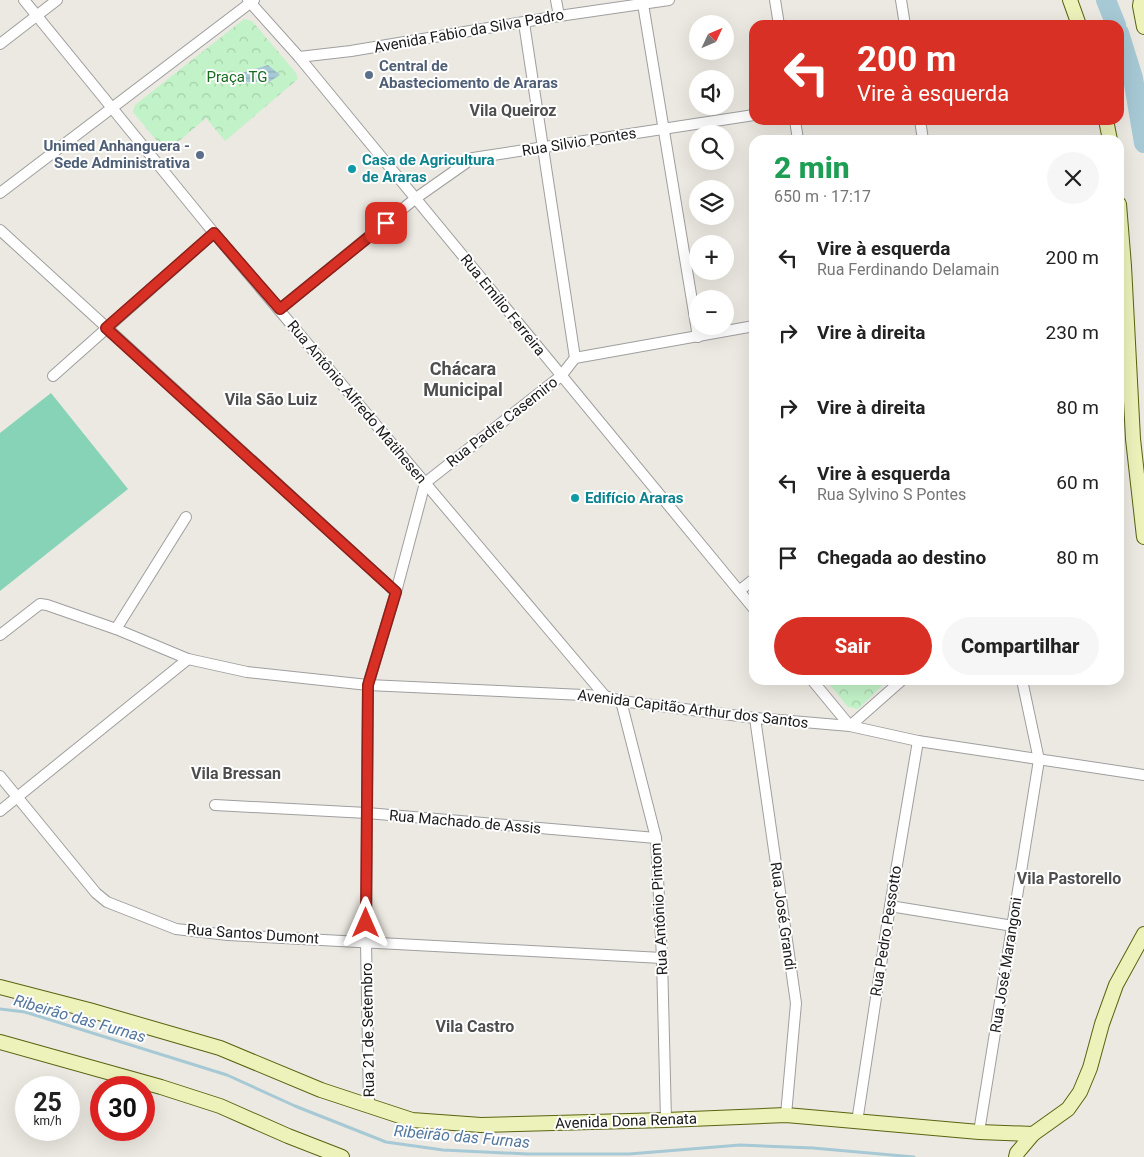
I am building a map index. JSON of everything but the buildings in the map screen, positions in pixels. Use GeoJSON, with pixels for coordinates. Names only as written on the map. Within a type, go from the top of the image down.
{"type":"FeatureCollection","features":[{"type":"Feature","properties":{"kind":"main road"},"geometry":{"type":"LineString","coordinates":[[1070,0],[1077,20]]}},
{"type":"Feature","properties":{"kind":"main road"},"geometry":{"type":"LineString","coordinates":[[1141,0],[1140,6],[1144,27]]}},
{"type":"Feature","properties":{"kind":"main road"},"geometry":{"type":"LineString","coordinates":[[1124,302],[1133,439],[1144,537]]}},
{"type":"Feature","properties":{"kind":"main road"},"geometry":{"type":"LineString","coordinates":[[1016,1157],[1017,1153],[1033,1134],[1068,1109],[1080,1092],[1090,1068],[1102,1024],[1116,985],[1144,934]]}},
{"type":"Feature","properties":{"kind":"main road","name":"Avenida Dona Renata"},"geometry":{"type":"LineString","coordinates":[[0,987],[89,1010],[220,1048],[321,1090],[412,1120],[481,1124],[786,1115],[979,1132],[1033,1134]]}},
{"type":"Feature","properties":{"kind":"main road"},"geometry":{"type":"LineString","coordinates":[[0,1042],[134,1079],[220,1106],[342,1157]]}},
{"type":"Feature","properties":{"kind":"street","name":"Rua Antônio Alfredo Matihesen"},"geometry":{"type":"LineString","coordinates":[[24,0],[214,233],[280,309],[604,696]]}},
{"type":"Feature","properties":{"kind":"street"},"geometry":{"type":"LineString","coordinates":[[0,44],[57,0]]}},
{"type":"Feature","properties":{"kind":"street"},"geometry":{"type":"LineString","coordinates":[[556,0],[559,16]]}},
{"type":"Feature","properties":{"kind":"street","name":"Avenida Fabio da Silva Padro"},"geometry":{"type":"LineString","coordinates":[[299,58],[669,0]]}},
{"type":"Feature","properties":{"kind":"street"},"geometry":{"type":"LineString","coordinates":[[775,0],[778,20]]}},
{"type":"Feature","properties":{"kind":"street"},"geometry":{"type":"LineString","coordinates":[[901,0],[904,20]]}},
{"type":"Feature","properties":{"kind":"street"},"geometry":{"type":"LineString","coordinates":[[0,193],[250,1]]}},
{"type":"Feature","properties":{"kind":"street","name":"Rua Emílio Ferreira"},"geometry":{"type":"LineString","coordinates":[[250,1],[416,198],[749,603]]}},
{"type":"Feature","properties":{"kind":"street"},"geometry":{"type":"LineString","coordinates":[[643,4],[698,337]]}},
{"type":"Feature","properties":{"kind":"street"},"geometry":{"type":"LineString","coordinates":[[524,23],[575,358],[749,327]]}},
{"type":"Feature","properties":{"kind":"street","name":"Rua Silvio Pontes"},"geometry":{"type":"LineString","coordinates":[[280,309],[416,198],[473,158],[749,116]]}},
{"type":"Feature","properties":{"kind":"street"},"geometry":{"type":"LineString","coordinates":[[0,230],[396,592]]}},
{"type":"Feature","properties":{"kind":"street"},"geometry":{"type":"LineString","coordinates":[[53,376],[214,233]]}},
{"type":"Feature","properties":{"kind":"street","name":"Rua Padre Casemiro"},"geometry":{"type":"LineString","coordinates":[[425,483],[561,376],[575,358]]}},
{"type":"Feature","properties":{"kind":"street","name":"Rua 21 de Setembro"},"geometry":{"type":"LineString","coordinates":[[369,1105],[366,942],[368,685],[396,592],[425,483]]}},
{"type":"Feature","properties":{"kind":"street"},"geometry":{"type":"LineString","coordinates":[[116,629],[186,517]]}},
{"type":"Feature","properties":{"kind":"street"},"geometry":{"type":"LineString","coordinates":[[739,591],[749,583]]}},
{"type":"Feature","properties":{"kind":"street","name":"Avenida Capitão Arthur dos Santos"},"geometry":{"type":"LineString","coordinates":[[0,635],[40,604],[116,629],[188,659],[247,672],[368,685],[604,696],[621,701],[754,718],[850,726],[918,741],[1144,775]]}},
{"type":"Feature","properties":{"kind":"street"},"geometry":{"type":"LineString","coordinates":[[0,811],[188,659]]}},
{"type":"Feature","properties":{"kind":"street"},"geometry":{"type":"LineString","coordinates":[[816,685],[850,726],[895,685]]}},
{"type":"Feature","properties":{"kind":"street","name":"Rua José Marangoni"},"geometry":{"type":"LineString","coordinates":[[979,1132],[1039,760],[1023,685]]}},
{"type":"Feature","properties":{"kind":"street","name":"Rua Antônio Pintom"},"geometry":{"type":"LineString","coordinates":[[621,701],[656,838],[662,958],[666,1120]]}},
{"type":"Feature","properties":{"kind":"street","name":"Rua José Grandi"},"geometry":{"type":"LineString","coordinates":[[754,718],[796,1003],[786,1115]]}},
{"type":"Feature","properties":{"kind":"street","name":"Rua Pedro Pessotto"},"geometry":{"type":"LineString","coordinates":[[857,1122],[890,906],[918,741]]}},
{"type":"Feature","properties":{"kind":"street","name":"Rua Santos Dumont"},"geometry":{"type":"LineString","coordinates":[[0,776],[96,893],[107,902],[176,929],[228,934],[662,958]]}},
{"type":"Feature","properties":{"kind":"street","name":"Rua Machado de Assis"},"geometry":{"type":"LineString","coordinates":[[215,805],[367,813],[656,838]]}},
{"type":"Feature","properties":{"kind":"street"},"geometry":{"type":"LineString","coordinates":[[890,906],[1013,926]]}},
{"type":"Feature","properties":{"kind":"green space","name":"Praça TG"},"geometry":{"type":"Polygon","coordinates":[[[244,19],[252,21],[296,73],[298,79],[225,141],[206,118],[172,147],[162,147],[133,112],[135,105],[244,19]]]}},
{"type":"Feature","properties":{"kind":"green space"},"geometry":{"type":"Polygon","coordinates":[[[51,393],[128,489],[0,591],[0,433],[51,393]]]}},
{"type":"Feature","properties":{"kind":"green space"},"geometry":{"type":"Polygon","coordinates":[[[830,685],[883,685],[858,709],[848,707],[830,685]]]}},
{"type":"Feature","properties":{"kind":"water"},"geometry":{"type":"Polygon","coordinates":[[[268,65],[280,75],[269,82],[244,82],[235,75],[268,65]]]}},
{"type":"Feature","properties":{"kind":"waterway"},"geometry":{"type":"LineString","coordinates":[[1106,0],[1114,20]]}},
{"type":"Feature","properties":{"kind":"waterway"},"geometry":{"type":"LineString","coordinates":[[1124,49],[1133,78],[1144,143]]}},
{"type":"Feature","properties":{"kind":"waterway","name":"Ribeirão das Furnas"},"geometry":{"type":"LineString","coordinates":[[0,1009],[25,1012],[227,1075],[295,1106],[386,1142],[443,1150],[528,1154],[629,1154],[740,1145],[813,1148],[914,1157]]}},
{"type":"Feature","properties":{"kind":"place","name":"Central de Abasteciomento de Araras"},"geometry":{"type":"Point","coordinates":[369,75]}},
{"type":"Feature","properties":{"kind":"place","name":"Unimed Anhanguera - Sede Administrativa"},"geometry":{"type":"Point","coordinates":[200,155]}},
{"type":"Feature","properties":{"kind":"place","name":"Casa de Agricultura de Araras"},"geometry":{"type":"Point","coordinates":[352,169]}},
{"type":"Feature","properties":{"kind":"place","name":"Edifício Araras"},"geometry":{"type":"Point","coordinates":[575,498]}},
{"type":"Feature","properties":{"kind":"district","name":"Vila Queiroz"},"geometry":{"type":"Point","coordinates":[513,110]}},
{"type":"Feature","properties":{"kind":"district","name":"Chácara Municipal"},"geometry":{"type":"Point","coordinates":[463,379]}},
{"type":"Feature","properties":{"kind":"district","name":"Vila São Luiz"},"geometry":{"type":"Point","coordinates":[271,399]}},
{"type":"Feature","properties":{"kind":"district","name":"Vila Bressan"},"geometry":{"type":"Point","coordinates":[236,773]}},
{"type":"Feature","properties":{"kind":"district","name":"Vila Pastorello"},"geometry":{"type":"Point","coordinates":[1069,878]}},
{"type":"Feature","properties":{"kind":"district","name":"Vila Castro"},"geometry":{"type":"Point","coordinates":[475,1026]}},
{"type":"Feature","properties":{"kind":"route"},"geometry":{"type":"LineString","coordinates":[[366,923],[368,685],[396,592],[106,328],[214,233],[280,309],[386,223]]}}]}
